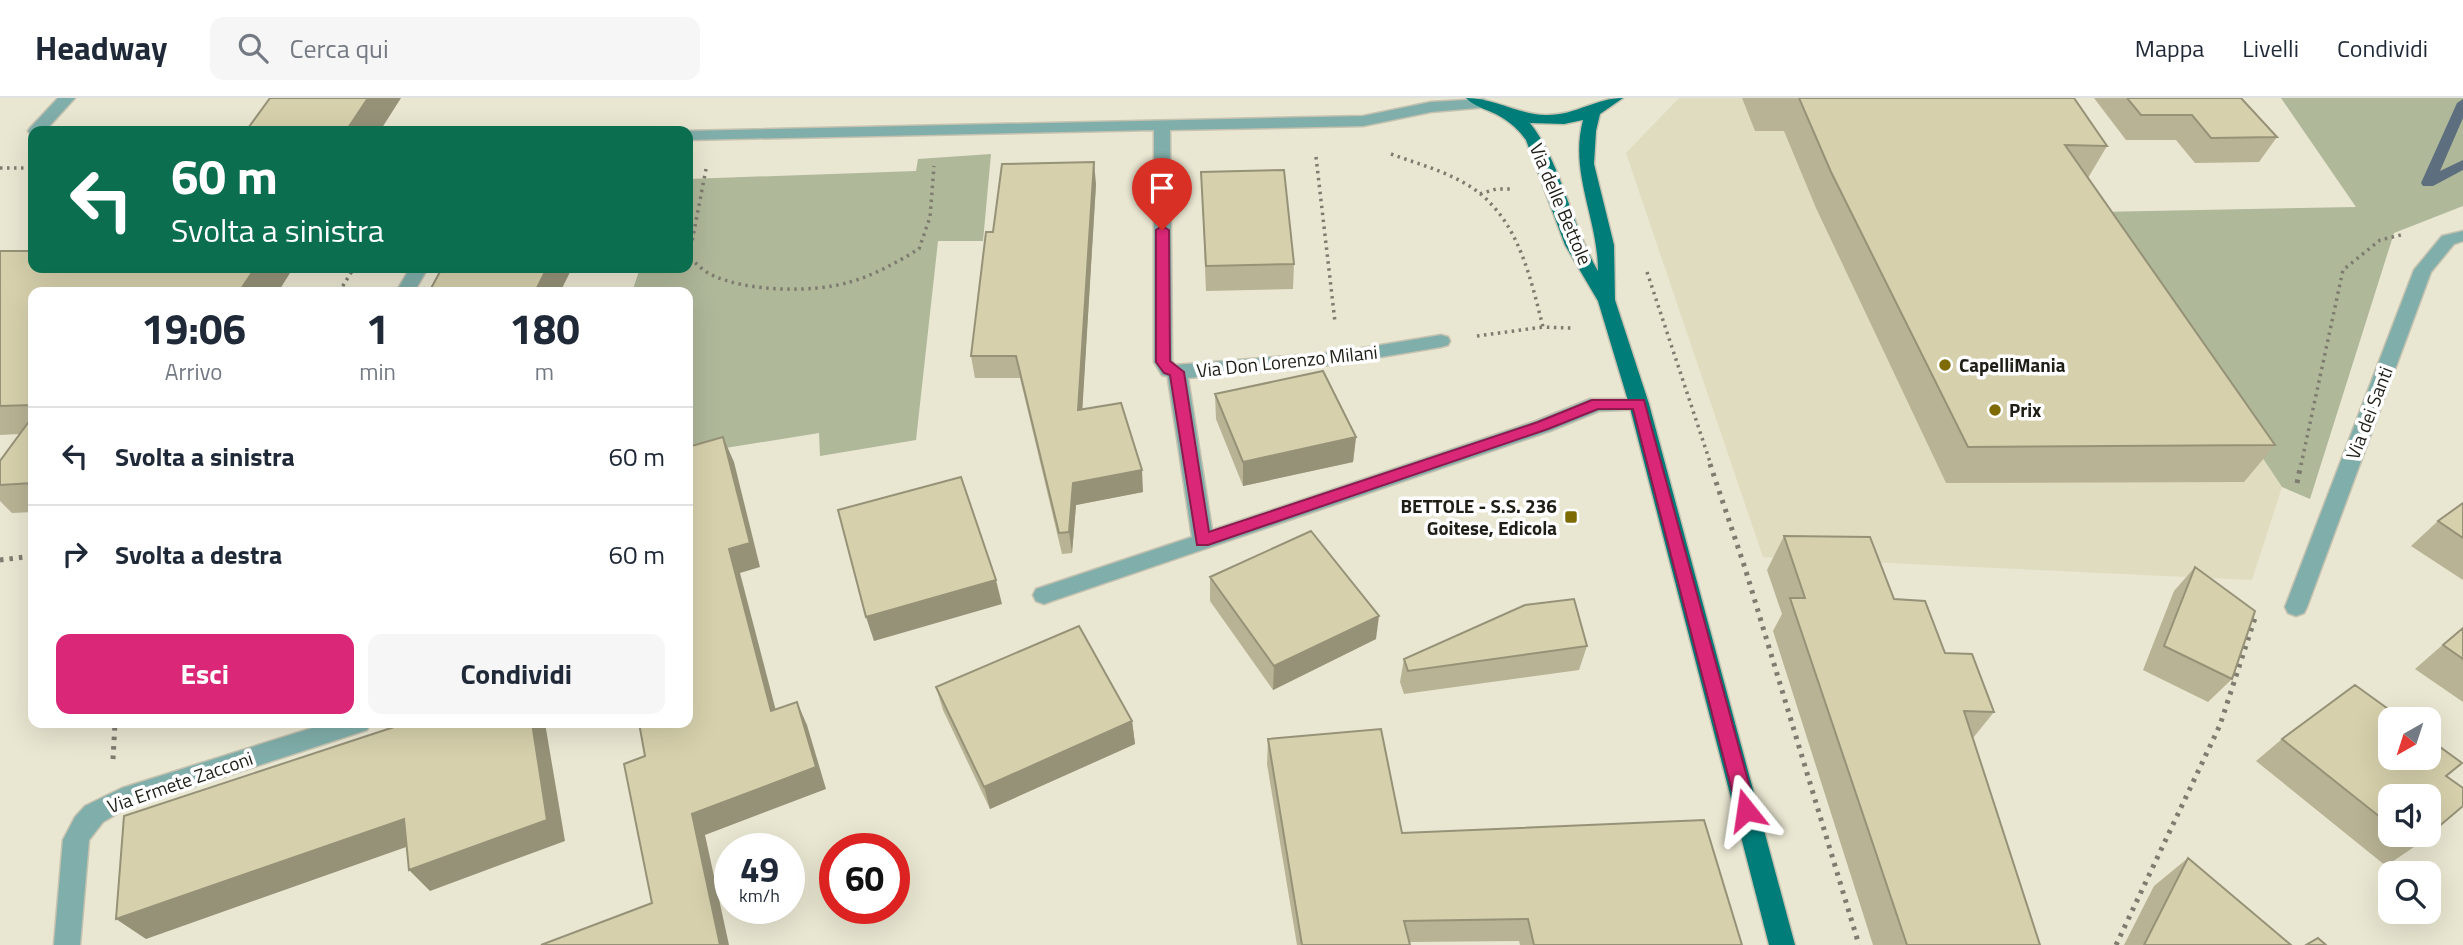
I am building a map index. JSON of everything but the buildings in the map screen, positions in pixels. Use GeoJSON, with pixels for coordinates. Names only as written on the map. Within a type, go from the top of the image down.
{"type":"FeatureCollection","features":[{"type":"Feature","properties":{"kind":"main road"},"geometry":{"type":"LineString","coordinates":[[1479,101],[1507,114],[1552,119],[1593,112],[1615,98]]}},
{"type":"Feature","properties":{"kind":"main road","name":"Via delle Bettole"},"geometry":{"type":"LineString","coordinates":[[1593,112],[1584,149],[1585,169],[1605,247],[1607,301]]}},
{"type":"Feature","properties":{"kind":"main road","name":"Via delle Bettole"},"geometry":{"type":"LineString","coordinates":[[1507,114],[1534,139],[1574,245],[1607,301],[1639,404],[1782,945]]}},
{"type":"Feature","properties":{"kind":"street"},"geometry":{"type":"LineString","coordinates":[[41,126],[67,98]]}},
{"type":"Feature","properties":{"kind":"street"},"geometry":{"type":"LineString","coordinates":[[1333,121],[1394,98]]}},
{"type":"Feature","properties":{"kind":"street"},"geometry":{"type":"LineString","coordinates":[[693,135],[1363,121],[1431,107],[1479,101]]}},
{"type":"Feature","properties":{"kind":"street","name":"Via Don Lorenzo Milani"},"geometry":{"type":"LineString","coordinates":[[1162,125],[1163,362],[1169,370],[1177,372],[1339,358],[1441,341]]}},
{"type":"Feature","properties":{"kind":"street","name":"Via dei Santi"},"geometry":{"type":"LineString","coordinates":[[2296,607],[2423,270],[2448,240],[2463,236]]}},
{"type":"Feature","properties":{"kind":"street"},"geometry":{"type":"LineString","coordinates":[[1177,372],[1203,541]]}},
{"type":"Feature","properties":{"kind":"street"},"geometry":{"type":"LineString","coordinates":[[1044,595],[1543,426],[1597,404],[1639,404]]}},
{"type":"Feature","properties":{"kind":"street","name":"Via Ermete Zacconi"},"geometry":{"type":"LineString","coordinates":[[67,945],[76,840],[81,827],[91,815],[105,805],[122,799],[343,728]]}},
{"type":"Feature","properties":{"kind":"path"},"geometry":{"type":"LineString","coordinates":[[1333,121],[1329,139],[1314,141],[1339,358]]}},
{"type":"Feature","properties":{"kind":"path"},"geometry":{"type":"LineString","coordinates":[[693,260],[712,276],[749,286],[839,285],[879,272],[919,249],[930,217],[937,130]]}},
{"type":"Feature","properties":{"kind":"path"},"geometry":{"type":"LineString","coordinates":[[693,236],[712,134]]}},
{"type":"Feature","properties":{"kind":"path"},"geometry":{"type":"LineString","coordinates":[[1383,150],[1455,180],[1480,194],[1493,206],[1528,267],[1543,327]]}},
{"type":"Feature","properties":{"kind":"path"},"geometry":{"type":"LineString","coordinates":[[0,168],[28,168]]}},
{"type":"Feature","properties":{"kind":"path"},"geometry":{"type":"LineString","coordinates":[[1480,194],[1496,189],[1552,189]]}},
{"type":"Feature","properties":{"kind":"path"},"geometry":{"type":"LineString","coordinates":[[1646,268],[1745,568],[1859,945]]}},
{"type":"Feature","properties":{"kind":"path"},"geometry":{"type":"LineString","coordinates":[[1441,341],[1543,327],[1570,326],[1575,339]]}},
{"type":"Feature","properties":{"kind":"path"},"geometry":{"type":"LineString","coordinates":[[0,560],[28,557]]}},
{"type":"Feature","properties":{"kind":"shaded area"},"geometry":{"type":"Polygon","coordinates":[[[1679,98],[2023,98],[2282,487],[2252,580],[1763,557],[1626,153],[1679,98]]]}},
{"type":"Feature","properties":{"kind":"green space"},"geometry":{"type":"Polygon","coordinates":[[[2281,98],[2463,98],[2463,206],[2394,233],[2310,499],[2282,487],[2099,212],[2356,207],[2281,98]]]}},
{"type":"Feature","properties":{"kind":"green space"},"geometry":{"type":"Polygon","coordinates":[[[991,154],[983,241],[938,241],[916,440],[820,456],[819,433],[693,453],[693,287],[634,287],[638,273],[693,273],[693,179],[916,171],[918,159],[991,154]]]}},
{"type":"Feature","properties":{"kind":"waterway"},"geometry":{"type":"LineString","coordinates":[[2463,103],[2428,183],[2463,164]]}},
{"type":"Feature","properties":{"kind":"place","name":"CapelliMania"},"geometry":{"type":"Point","coordinates":[1945,365]}},
{"type":"Feature","properties":{"kind":"place","name":"Prix"},"geometry":{"type":"Point","coordinates":[1995,410]}},
{"type":"Feature","properties":{"kind":"place","name":"BETTOLE - S.S. 236 Goitese, Edicola"},"geometry":{"type":"Point","coordinates":[1571,517]}},
{"type":"Feature","properties":{"kind":"route"},"geometry":{"type":"LineString","coordinates":[[1162,230],[1163,362],[1169,370],[1177,372],[1203,541],[1543,426],[1597,404],[1639,404],[1746,810]]}}]}
